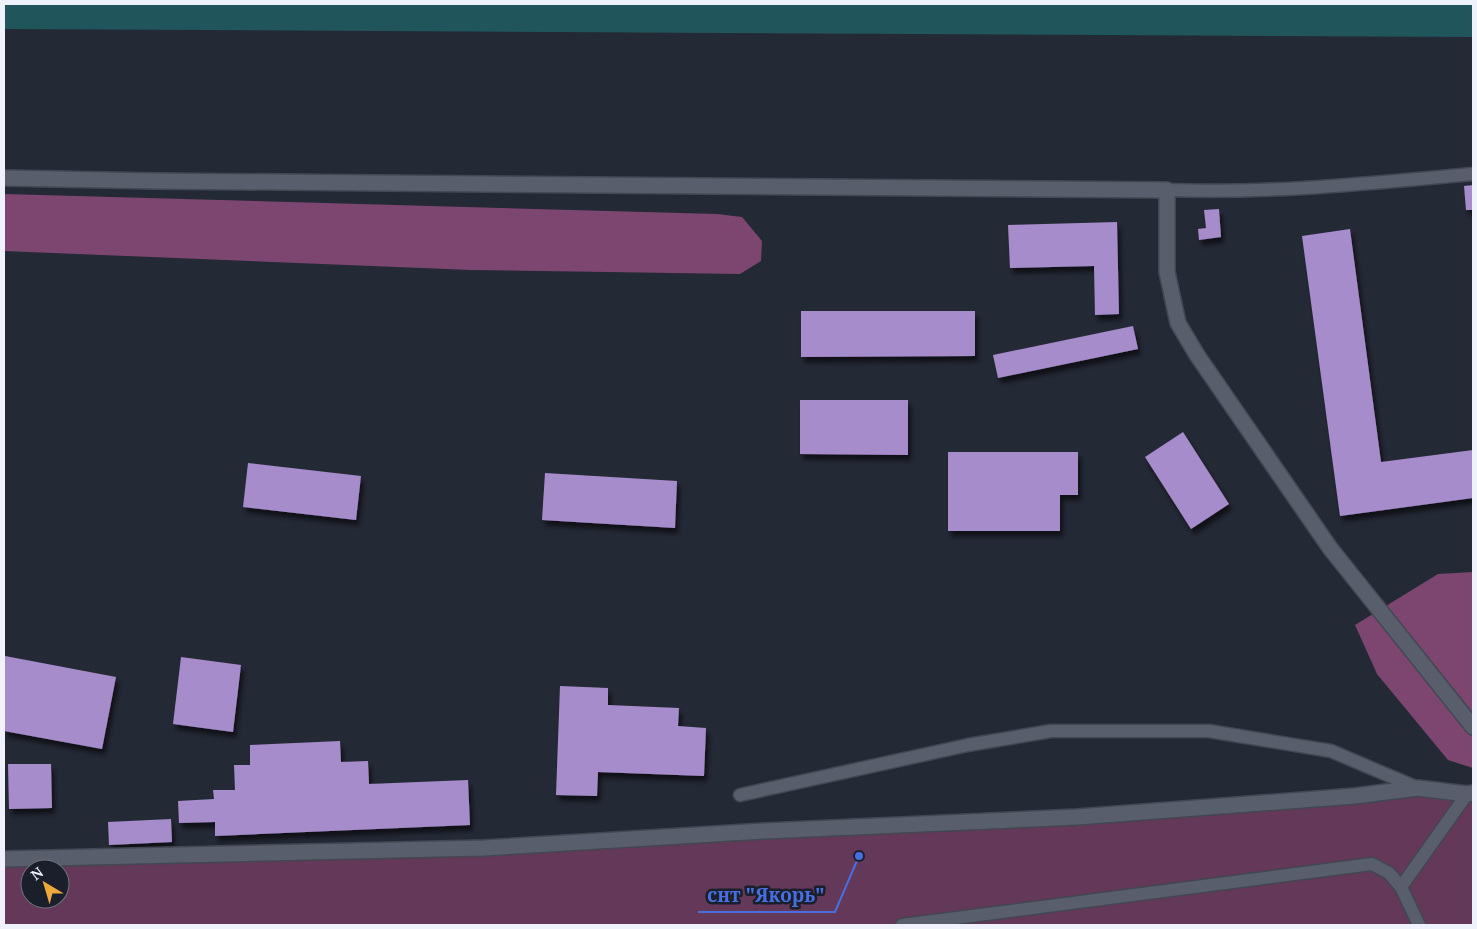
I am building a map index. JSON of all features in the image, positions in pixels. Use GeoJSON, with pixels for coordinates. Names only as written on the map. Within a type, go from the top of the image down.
{"type":"FeatureCollection","features":[{"type":"Feature","properties":{"kind":"street"},"geometry":{"type":"LineString","coordinates":[[4,178],[1167,190],[1167,272],[1178,322],[1197,356],[1330,548],[1473,727]]}},
{"type":"Feature","properties":{"kind":"street"},"geometry":{"type":"LineString","coordinates":[[4,859],[484,848],[765,831],[1077,817],[1355,796],[1418,788],[1470,794]]}},
{"type":"Feature","properties":{"kind":"lane"},"geometry":{"type":"LineString","coordinates":[[1167,190],[1223,192],[1377,183],[1473,174]]}},
{"type":"Feature","properties":{"kind":"lane"},"geometry":{"type":"LineString","coordinates":[[740,795],[968,745],[1051,731],[1209,731],[1331,751],[1418,788]]}},
{"type":"Feature","properties":{"kind":"lane"},"geometry":{"type":"LineString","coordinates":[[1401,887],[1470,794]]}},
{"type":"Feature","properties":{"kind":"lane"},"geometry":{"type":"LineString","coordinates":[[902,925],[1372,864],[1389,873],[1401,887],[1419,925]]}},
{"type":"Feature","properties":{"kind":"shaded area"},"geometry":{"type":"Polygon","coordinates":[[[4,4],[1473,4],[1473,37],[4,29],[4,4]]]}},
{"type":"Feature","properties":{"kind":"shaded area"},"geometry":{"type":"Polygon","coordinates":[[[4,194],[717,214],[742,217],[762,241],[761,261],[740,274],[471,270],[4,251],[4,194]]]}},
{"type":"Feature","properties":{"kind":"shaded area"},"geometry":{"type":"Polygon","coordinates":[[[1473,572],[1473,768],[1448,760],[1377,674],[1355,625],[1438,574],[1473,572]]]}},
{"type":"Feature","properties":{"kind":"shaded area"},"geometry":{"type":"Polygon","coordinates":[[[1467,794],[1473,802],[1473,925],[4,925],[4,865],[20,864],[20,909],[70,909],[70,862],[1077,817],[1467,794]]]}},
{"type":"Feature","properties":{"kind":"building"},"geometry":{"type":"Polygon","coordinates":[[[1473,185],[1473,210],[1466,210],[1464,186],[1473,185]]]}},
{"type":"Feature","properties":{"kind":"building"},"geometry":{"type":"Polygon","coordinates":[[[1219,209],[1221,237],[1199,240],[1198,229],[1206,228],[1204,210],[1219,209]]]}},
{"type":"Feature","properties":{"kind":"building"},"geometry":{"type":"Polygon","coordinates":[[[1117,222],[1119,314],[1095,315],[1094,266],[1010,268],[1008,225],[1117,222]]]}},
{"type":"Feature","properties":{"kind":"building"},"geometry":{"type":"Polygon","coordinates":[[[1350,229],[1381,462],[1473,450],[1473,498],[1340,516],[1302,236],[1350,229]]]}},
{"type":"Feature","properties":{"kind":"building"},"geometry":{"type":"Polygon","coordinates":[[[801,311],[975,311],[975,356],[801,357],[801,311]]]}},
{"type":"Feature","properties":{"kind":"building"},"geometry":{"type":"Polygon","coordinates":[[[1133,326],[1138,349],[998,378],[993,355],[1133,326]]]}},
{"type":"Feature","properties":{"kind":"building"},"geometry":{"type":"Polygon","coordinates":[[[800,400],[908,400],[908,455],[800,454],[800,400]]]}},
{"type":"Feature","properties":{"kind":"building"},"geometry":{"type":"Polygon","coordinates":[[[1183,432],[1229,504],[1191,529],[1145,457],[1183,432]]]}},
{"type":"Feature","properties":{"kind":"building"},"geometry":{"type":"Polygon","coordinates":[[[948,452],[1078,452],[1078,495],[1060,495],[1060,531],[948,531],[948,452]]]}},
{"type":"Feature","properties":{"kind":"building"},"geometry":{"type":"Polygon","coordinates":[[[248,463],[361,476],[356,520],[243,507],[248,463]]]}},
{"type":"Feature","properties":{"kind":"building"},"geometry":{"type":"Polygon","coordinates":[[[545,473],[677,481],[675,528],[542,520],[545,473]]]}},
{"type":"Feature","properties":{"kind":"building"},"geometry":{"type":"Polygon","coordinates":[[[5,656],[116,677],[102,749],[4,731],[5,656]]]}},
{"type":"Feature","properties":{"kind":"building"},"geometry":{"type":"Polygon","coordinates":[[[181,657],[241,665],[233,732],[173,724],[181,657]]]}},
{"type":"Feature","properties":{"kind":"building"},"geometry":{"type":"Polygon","coordinates":[[[560,686],[608,688],[608,705],[679,708],[678,726],[706,728],[704,776],[598,772],[597,796],[556,795],[560,686]]]}},
{"type":"Feature","properties":{"kind":"building"},"geometry":{"type":"Polygon","coordinates":[[[340,741],[341,762],[368,761],[369,784],[468,780],[470,825],[215,836],[215,822],[179,823],[178,801],[214,799],[213,790],[235,790],[234,765],[250,765],[250,745],[340,741]]]}},
{"type":"Feature","properties":{"kind":"building"},"geometry":{"type":"Polygon","coordinates":[[[8,764],[51,764],[52,808],[9,809],[8,764]]]}},
{"type":"Feature","properties":{"kind":"building"},"geometry":{"type":"Polygon","coordinates":[[[171,819],[172,842],[109,845],[108,822],[171,819]]]}},
{"type":"Feature","properties":{"kind":"place","name":"снт \"Якорь\""},"geometry":{"type":"Point","coordinates":[859,856]}}]}
